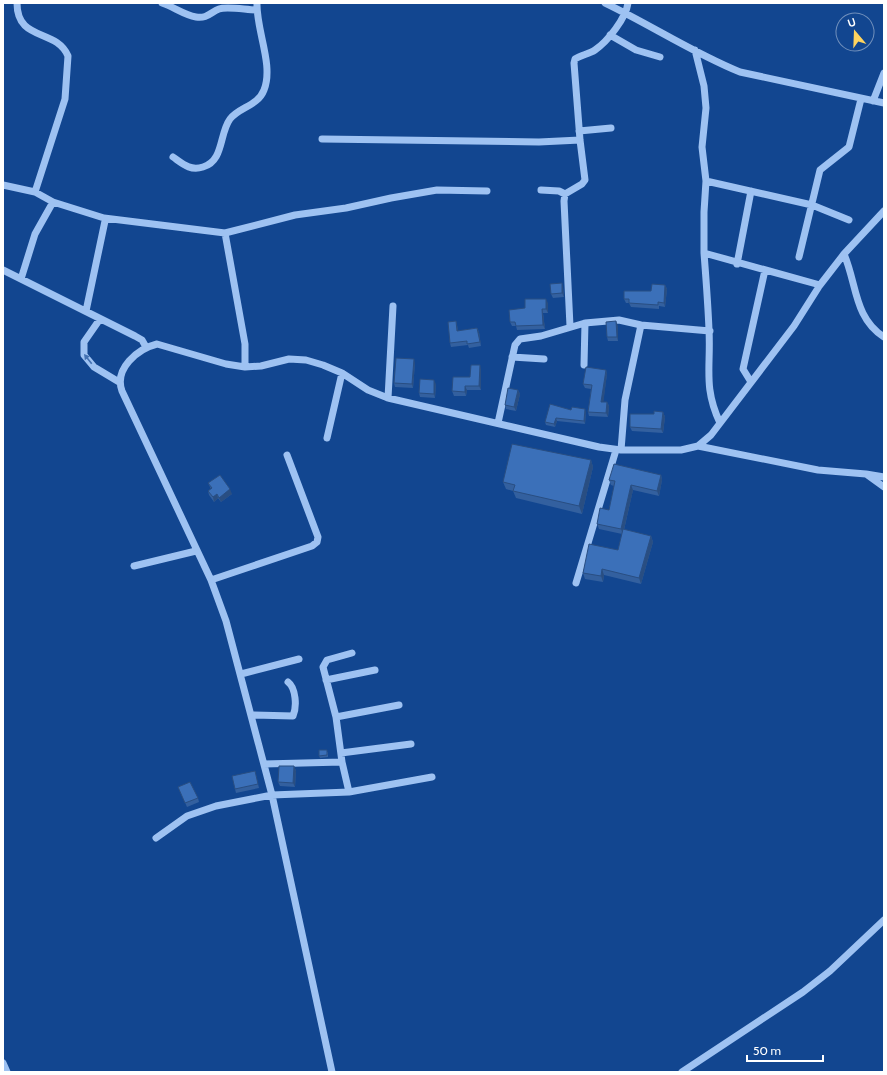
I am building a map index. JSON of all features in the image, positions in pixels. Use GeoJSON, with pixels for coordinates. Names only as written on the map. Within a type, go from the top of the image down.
{"type":"FeatureCollection","features":[{"type":"Feature","properties":{"kind":"street"},"geometry":{"type":"LineString","coordinates":[[17,3],[17,14],[23,24],[31,31],[58,43],[66,50],[68,56],[65,98],[35,192]]}},
{"type":"Feature","properties":{"kind":"street"},"geometry":{"type":"LineString","coordinates":[[162,3],[176,7],[186,14],[198,18],[209,16],[219,6],[257,6],[267,66],[264,90],[256,102],[231,118],[224,129],[215,160],[206,166],[197,169],[190,168],[173,157]]}},
{"type":"Feature","properties":{"kind":"street"},"geometry":{"type":"LineString","coordinates":[[605,3],[627,13],[644,25],[740,72],[884,103]]}},
{"type":"Feature","properties":{"kind":"street"},"geometry":{"type":"LineString","coordinates":[[565,194],[582,184],[585,180],[579,131],[575,59],[595,51],[627,13],[628,3]]}},
{"type":"Feature","properties":{"kind":"street"},"geometry":{"type":"LineString","coordinates":[[610,35],[636,50],[660,57]]}},
{"type":"Feature","properties":{"kind":"street"},"geometry":{"type":"LineString","coordinates":[[695,50],[704,86],[706,108],[702,147],[706,181],[704,253],[710,331],[708,386],[712,406],[720,423]]}},
{"type":"Feature","properties":{"kind":"street"},"geometry":{"type":"LineString","coordinates":[[873,101],[884,73]]}},
{"type":"Feature","properties":{"kind":"street"},"geometry":{"type":"LineString","coordinates":[[799,257],[820,170],[848,146],[861,99]]}},
{"type":"Feature","properties":{"kind":"street"},"geometry":{"type":"LineString","coordinates":[[579,131],[611,128]]}},
{"type":"Feature","properties":{"kind":"street"},"geometry":{"type":"LineString","coordinates":[[322,139],[539,142],[580,140]]}},
{"type":"Feature","properties":{"kind":"street"},"geometry":{"type":"LineString","coordinates":[[706,181],[812,205],[849,220]]}},
{"type":"Feature","properties":{"kind":"street"},"geometry":{"type":"LineString","coordinates":[[3,185],[35,192],[52,202],[104,218],[225,233],[295,215],[346,208],[437,190],[487,191]]}},
{"type":"Feature","properties":{"kind":"street"},"geometry":{"type":"LineString","coordinates":[[541,190],[559,191],[565,194]]}},
{"type":"Feature","properties":{"kind":"street"},"geometry":{"type":"LineString","coordinates":[[737,264],[752,191]]}},
{"type":"Feature","properties":{"kind":"street"},"geometry":{"type":"LineString","coordinates":[[565,194],[570,326]]}},
{"type":"Feature","properties":{"kind":"street"},"geometry":{"type":"LineString","coordinates":[[21,279],[35,234],[52,202]]}},
{"type":"Feature","properties":{"kind":"street"},"geometry":{"type":"LineString","coordinates":[[698,446],[711,435],[794,326],[820,285],[844,254],[884,211]]}},
{"type":"Feature","properties":{"kind":"street"},"geometry":{"type":"LineString","coordinates":[[86,311],[105,221],[104,218]]}},
{"type":"Feature","properties":{"kind":"street"},"geometry":{"type":"LineString","coordinates":[[225,233],[245,344],[245,367]]}},
{"type":"Feature","properties":{"kind":"street"},"geometry":{"type":"LineString","coordinates":[[704,253],[737,264],[820,285]]}},
{"type":"Feature","properties":{"kind":"street"},"geometry":{"type":"LineString","coordinates":[[844,254],[850,267],[859,307],[872,329],[884,337]]}},
{"type":"Feature","properties":{"kind":"street"},"geometry":{"type":"LineString","coordinates":[[3,270],[142,340],[146,347]]}},
{"type":"Feature","properties":{"kind":"street"},"geometry":{"type":"LineString","coordinates":[[751,382],[743,369],[765,270]]}},
{"type":"Feature","properties":{"kind":"street"},"geometry":{"type":"LineString","coordinates":[[388,398],[393,306]]}},
{"type":"Feature","properties":{"kind":"street"},"geometry":{"type":"LineString","coordinates":[[100,320],[84,342],[84,356],[94,367],[119,382],[211,580],[226,621],[272,794],[332,1072]]}},
{"type":"Feature","properties":{"kind":"street"},"geometry":{"type":"LineString","coordinates":[[498,422],[512,357],[516,342],[520,339],[541,336],[570,326],[585,323],[618,320],[641,325],[710,331]]}},
{"type":"Feature","properties":{"kind":"street"},"geometry":{"type":"LineString","coordinates":[[584,365],[585,323]]}},
{"type":"Feature","properties":{"kind":"street"},"geometry":{"type":"LineString","coordinates":[[576,583],[619,450],[625,400],[641,325]]}},
{"type":"Feature","properties":{"kind":"street"},"geometry":{"type":"LineString","coordinates":[[119,382],[122,372],[136,354],[146,347],[157,344],[226,364],[245,367],[261,366],[289,360],[306,360],[342,373],[368,390],[388,398],[498,422],[570,442],[619,450],[681,450],[698,446],[818,470],[884,476]]}},
{"type":"Feature","properties":{"kind":"street"},"geometry":{"type":"LineString","coordinates":[[512,357],[544,359]]}},
{"type":"Feature","properties":{"kind":"street"},"geometry":{"type":"LineString","coordinates":[[327,438],[342,373]]}},
{"type":"Feature","properties":{"kind":"street"},"geometry":{"type":"LineString","coordinates":[[211,580],[312,546],[317,542],[318,537],[287,455]]}},
{"type":"Feature","properties":{"kind":"street"},"geometry":{"type":"LineString","coordinates":[[866,474],[884,487]]}},
{"type":"Feature","properties":{"kind":"street"},"geometry":{"type":"LineString","coordinates":[[134,566],[196,550]]}},
{"type":"Feature","properties":{"kind":"street"},"geometry":{"type":"LineString","coordinates":[[349,792],[342,762],[336,717],[326,680],[324,662],[352,653]]}},
{"type":"Feature","properties":{"kind":"street"},"geometry":{"type":"LineString","coordinates":[[241,674],[299,659]]}},
{"type":"Feature","properties":{"kind":"street"},"geometry":{"type":"LineString","coordinates":[[326,680],[375,670]]}},
{"type":"Feature","properties":{"kind":"street"},"geometry":{"type":"LineString","coordinates":[[252,715],[293,716],[296,702],[291,684],[288,682]]}},
{"type":"Feature","properties":{"kind":"street"},"geometry":{"type":"LineString","coordinates":[[336,717],[400,705]]}},
{"type":"Feature","properties":{"kind":"street"},"geometry":{"type":"LineString","coordinates":[[341,753],[411,744]]}},
{"type":"Feature","properties":{"kind":"street"},"geometry":{"type":"LineString","coordinates":[[264,764],[342,762]]}},
{"type":"Feature","properties":{"kind":"street"},"geometry":{"type":"LineString","coordinates":[[156,838],[187,816],[200,810],[272,794],[349,792],[432,777]]}},
{"type":"Feature","properties":{"kind":"street"},"geometry":{"type":"LineString","coordinates":[[682,1072],[803,992],[836,966],[884,920]]}},
{"type":"Feature","properties":{"kind":"building"},"geometry":{"type":"Polygon","coordinates":[[[562,283],[562,293],[551,294],[550,284],[562,283]]]}},
{"type":"Feature","properties":{"kind":"building"},"geometry":{"type":"Polygon","coordinates":[[[652,284],[665,285],[664,303],[658,302],[658,305],[629,303],[629,299],[624,299],[624,291],[651,291],[652,284]]]}},
{"type":"Feature","properties":{"kind":"building"},"geometry":{"type":"Polygon","coordinates":[[[525,299],[546,299],[546,309],[542,309],[543,325],[516,326],[515,322],[510,322],[509,310],[525,308],[525,299]]]}},
{"type":"Feature","properties":{"kind":"building"},"geometry":{"type":"Polygon","coordinates":[[[456,321],[457,331],[477,328],[480,342],[467,344],[467,341],[450,343],[448,322],[456,321]]]}},
{"type":"Feature","properties":{"kind":"building"},"geometry":{"type":"Polygon","coordinates":[[[616,321],[617,337],[607,337],[606,322],[616,321]]]}},
{"type":"Feature","properties":{"kind":"building"},"geometry":{"type":"Polygon","coordinates":[[[396,358],[414,359],[412,384],[394,383],[396,358]]]}},
{"type":"Feature","properties":{"kind":"building"},"geometry":{"type":"Polygon","coordinates":[[[471,365],[480,365],[479,386],[465,386],[465,392],[452,391],[453,377],[470,377],[471,365]]]}},
{"type":"Feature","properties":{"kind":"building"},"geometry":{"type":"Polygon","coordinates":[[[586,367],[606,370],[601,402],[607,402],[606,413],[588,412],[592,385],[583,384],[586,367]]]}},
{"type":"Feature","properties":{"kind":"building"},"geometry":{"type":"Polygon","coordinates":[[[420,379],[434,380],[434,394],[419,393],[420,379]]]}},
{"type":"Feature","properties":{"kind":"building"},"geometry":{"type":"Polygon","coordinates":[[[508,388],[518,390],[514,407],[505,405],[508,388]]]}},
{"type":"Feature","properties":{"kind":"building"},"geometry":{"type":"Polygon","coordinates":[[[550,404],[571,410],[572,407],[585,409],[584,421],[556,418],[554,424],[545,422],[550,404]]]}},
{"type":"Feature","properties":{"kind":"building"},"geometry":{"type":"Polygon","coordinates":[[[654,411],[663,412],[661,429],[630,427],[630,414],[654,414],[654,411]]]}},
{"type":"Feature","properties":{"kind":"building"},"geometry":{"type":"Polygon","coordinates":[[[512,444],[591,460],[579,506],[513,491],[515,485],[503,482],[512,444]]]}},
{"type":"Feature","properties":{"kind":"building"},"geometry":{"type":"Polygon","coordinates":[[[614,464],[661,475],[657,491],[631,485],[621,529],[597,524],[600,508],[609,510],[615,481],[609,480],[614,464]]]}},
{"type":"Feature","properties":{"kind":"building"},"geometry":{"type":"Polygon","coordinates":[[[220,475],[230,489],[219,498],[217,494],[213,497],[208,491],[212,488],[208,483],[220,475]]]}},
{"type":"Feature","properties":{"kind":"building"},"geometry":{"type":"Polygon","coordinates":[[[623,529],[651,536],[639,578],[602,569],[601,576],[583,573],[589,544],[618,550],[623,529]]]}},
{"type":"Feature","properties":{"kind":"building"},"geometry":{"type":"Polygon","coordinates":[[[319,750],[327,750],[327,755],[319,756],[319,750]]]}},
{"type":"Feature","properties":{"kind":"building"},"geometry":{"type":"Polygon","coordinates":[[[279,766],[294,766],[293,783],[278,782],[279,766]]]}},
{"type":"Feature","properties":{"kind":"building"},"geometry":{"type":"Polygon","coordinates":[[[255,771],[258,784],[235,789],[232,776],[255,771]]]}},
{"type":"Feature","properties":{"kind":"building"},"geometry":{"type":"Polygon","coordinates":[[[190,782],[198,798],[185,803],[178,787],[190,782]]]}}]}
